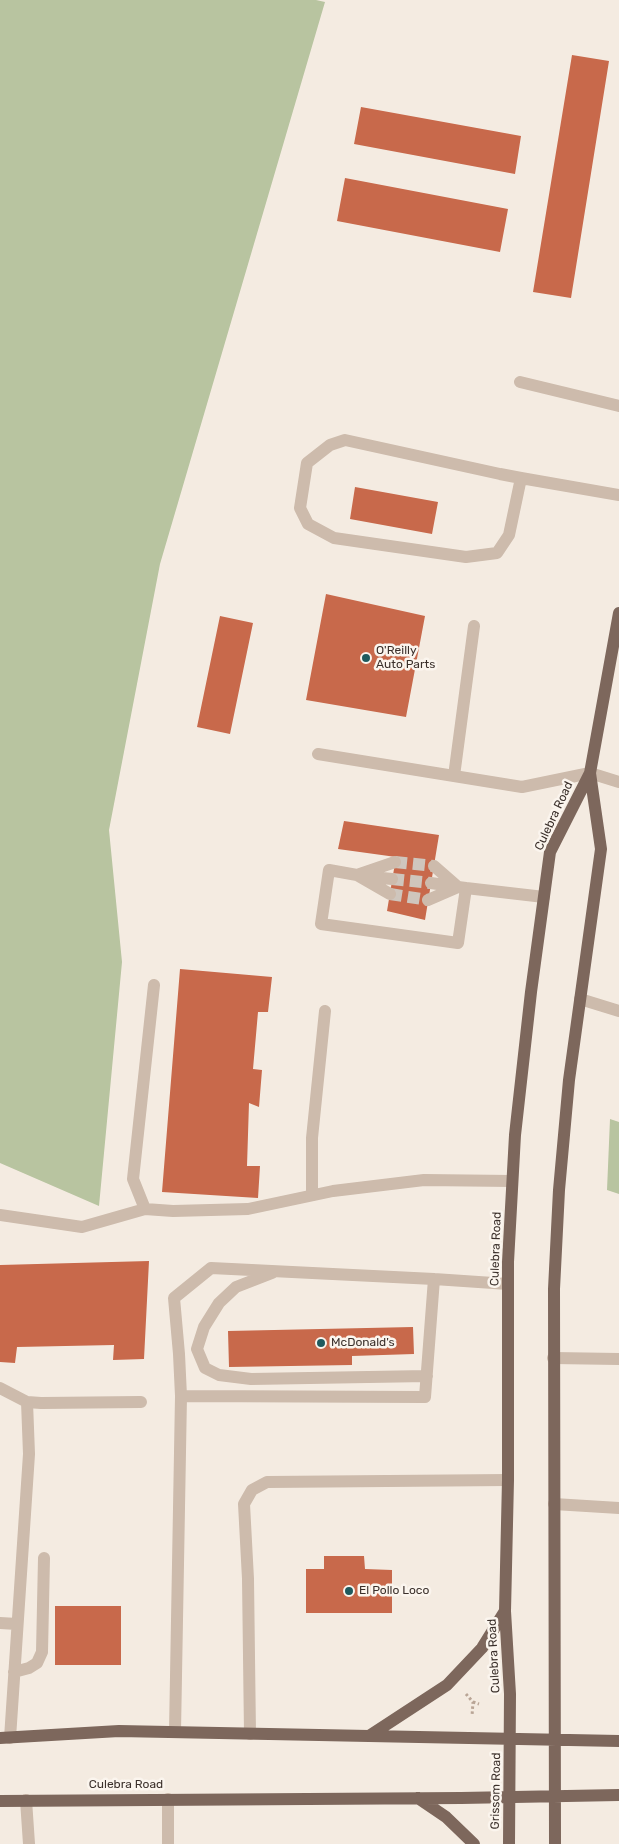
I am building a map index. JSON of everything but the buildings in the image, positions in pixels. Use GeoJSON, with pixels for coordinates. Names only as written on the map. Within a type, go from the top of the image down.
{"type":"FeatureCollection","features":[{"type":"Feature","properties":{"kind":"main road","name":"Culebra Road"},"geometry":{"type":"LineString","coordinates":[[511,1738],[505,1610],[508,1480],[508,1284],[515,1135],[527,1020],[550,852],[590,773],[619,613]]}},
{"type":"Feature","properties":{"kind":"main road","name":"Culebra Road"},"geometry":{"type":"LineString","coordinates":[[0,1801],[555,1797],[553,1358],[559,1190],[569,1080],[601,849],[590,773]]}},
{"type":"Feature","properties":{"kind":"main road"},"geometry":{"type":"LineString","coordinates":[[369,1736],[447,1685],[482,1648],[505,1610]]}},
{"type":"Feature","properties":{"kind":"main road"},"geometry":{"type":"LineString","coordinates":[[5,1738],[119,1731],[511,1738],[619,1742]]}},
{"type":"Feature","properties":{"kind":"main road","name":"Grissom Road"},"geometry":{"type":"LineString","coordinates":[[509,1844],[511,1738]]}},
{"type":"Feature","properties":{"kind":"main road"},"geometry":{"type":"LineString","coordinates":[[555,1844],[555,1797],[619,1795]]}},
{"type":"Feature","properties":{"kind":"main road"},"geometry":{"type":"LineString","coordinates":[[418,1798],[446,1818],[474,1844]]}},
{"type":"Feature","properties":{"kind":"street"},"geometry":{"type":"LineString","coordinates":[[520,382],[619,406]]}},
{"type":"Feature","properties":{"kind":"street"},"geometry":{"type":"LineString","coordinates":[[521,478],[509,535],[497,553],[466,557],[334,538],[308,524],[300,508],[307,463],[330,445],[344,440],[521,478],[619,495]]}},
{"type":"Feature","properties":{"kind":"street"},"geometry":{"type":"LineString","coordinates":[[454,776],[474,626]]}},
{"type":"Feature","properties":{"kind":"street"},"geometry":{"type":"LineString","coordinates":[[318,754],[522,787],[590,773],[619,782]]}},
{"type":"Feature","properties":{"kind":"street"},"geometry":{"type":"LineString","coordinates":[[357,875],[395,862]]}},
{"type":"Feature","properties":{"kind":"street"},"geometry":{"type":"LineString","coordinates":[[434,866],[462,888]]}},
{"type":"Feature","properties":{"kind":"street"},"geometry":{"type":"LineString","coordinates":[[392,879],[329,870],[321,924],[458,943],[462,888]]}},
{"type":"Feature","properties":{"kind":"street"},"geometry":{"type":"LineString","coordinates":[[357,875],[390,894]]}},
{"type":"Feature","properties":{"kind":"street"},"geometry":{"type":"LineString","coordinates":[[431,884],[544,897]]}},
{"type":"Feature","properties":{"kind":"street"},"geometry":{"type":"LineString","coordinates":[[428,900],[462,888]]}},
{"type":"Feature","properties":{"kind":"street"},"geometry":{"type":"LineString","coordinates":[[145,1209],[133,1179],[154,985]]}},
{"type":"Feature","properties":{"kind":"street"},"geometry":{"type":"LineString","coordinates":[[580,1000],[619,1011]]}},
{"type":"Feature","properties":{"kind":"street"},"geometry":{"type":"LineString","coordinates":[[312,1196],[312,1138],[325,1011]]}},
{"type":"Feature","properties":{"kind":"street"},"geometry":{"type":"LineString","coordinates":[[0,1215],[82,1227],[145,1209],[173,1211],[248,1209],[333,1190],[424,1180],[512,1181]]}},
{"type":"Feature","properties":{"kind":"street"},"geometry":{"type":"LineString","coordinates":[[175,1732],[181,1396],[174,1298],[211,1268],[434,1278],[508,1284]]}},
{"type":"Feature","properties":{"kind":"street"},"geometry":{"type":"LineString","coordinates":[[276,1271],[236,1286],[220,1304],[204,1327],[197,1349],[205,1368],[219,1375],[251,1379],[427,1376]]}},
{"type":"Feature","properties":{"kind":"street"},"geometry":{"type":"LineString","coordinates":[[181,1396],[425,1397],[434,1278]]}},
{"type":"Feature","properties":{"kind":"street"},"geometry":{"type":"LineString","coordinates":[[553,1358],[619,1359]]}},
{"type":"Feature","properties":{"kind":"street"},"geometry":{"type":"LineString","coordinates":[[0,1388],[27,1402],[141,1402]]}},
{"type":"Feature","properties":{"kind":"street"},"geometry":{"type":"LineString","coordinates":[[5,1738],[14,1672],[29,1454],[27,1402]]}},
{"type":"Feature","properties":{"kind":"street"},"geometry":{"type":"LineString","coordinates":[[250,1734],[248,1579],[244,1504],[252,1490],[267,1482],[508,1480]]}},
{"type":"Feature","properties":{"kind":"street"},"geometry":{"type":"LineString","coordinates":[[554,1504],[619,1508]]}},
{"type":"Feature","properties":{"kind":"street"},"geometry":{"type":"LineString","coordinates":[[14,1672],[29,1668],[37,1663],[42,1652],[44,1558]]}},
{"type":"Feature","properties":{"kind":"street"},"geometry":{"type":"LineString","coordinates":[[0,1623],[17,1624]]}},
{"type":"Feature","properties":{"kind":"street"},"geometry":{"type":"LineString","coordinates":[[168,1799],[168,1844]]}},
{"type":"Feature","properties":{"kind":"street"},"geometry":{"type":"LineString","coordinates":[[26,1800],[29,1844]]}},
{"type":"Feature","properties":{"kind":"path"},"geometry":{"type":"LineString","coordinates":[[463,1690],[473,1702],[479,1704]]}},
{"type":"Feature","properties":{"kind":"path"},"geometry":{"type":"LineString","coordinates":[[472,1716],[473,1702]]}},
{"type":"Feature","properties":{"kind":"green space"},"geometry":{"type":"Polygon","coordinates":[[[0,0],[316,0],[325,2],[160,564],[109,830],[122,962],[99,1206],[0,1163],[0,0]]]}},
{"type":"Feature","properties":{"kind":"green space"},"geometry":{"type":"Polygon","coordinates":[[[610,1119],[619,1122],[619,1194],[607,1190],[610,1119]]]}},
{"type":"Feature","properties":{"kind":"tunnel"},"geometry":{"type":"LineString","coordinates":[[395,862],[434,866]]}},
{"type":"Feature","properties":{"kind":"tunnel"},"geometry":{"type":"LineString","coordinates":[[392,879],[431,883]]}},
{"type":"Feature","properties":{"kind":"tunnel"},"geometry":{"type":"LineString","coordinates":[[390,894],[428,900]]}},
{"type":"Feature","properties":{"kind":"place","name":"O'Reilly Auto Parts"},"geometry":{"type":"Point","coordinates":[366,658]}},
{"type":"Feature","properties":{"kind":"place","name":"McDonald's"},"geometry":{"type":"Point","coordinates":[321,1343]}},
{"type":"Feature","properties":{"kind":"place","name":"El Pollo Loco"},"geometry":{"type":"Point","coordinates":[349,1591]}}]}
